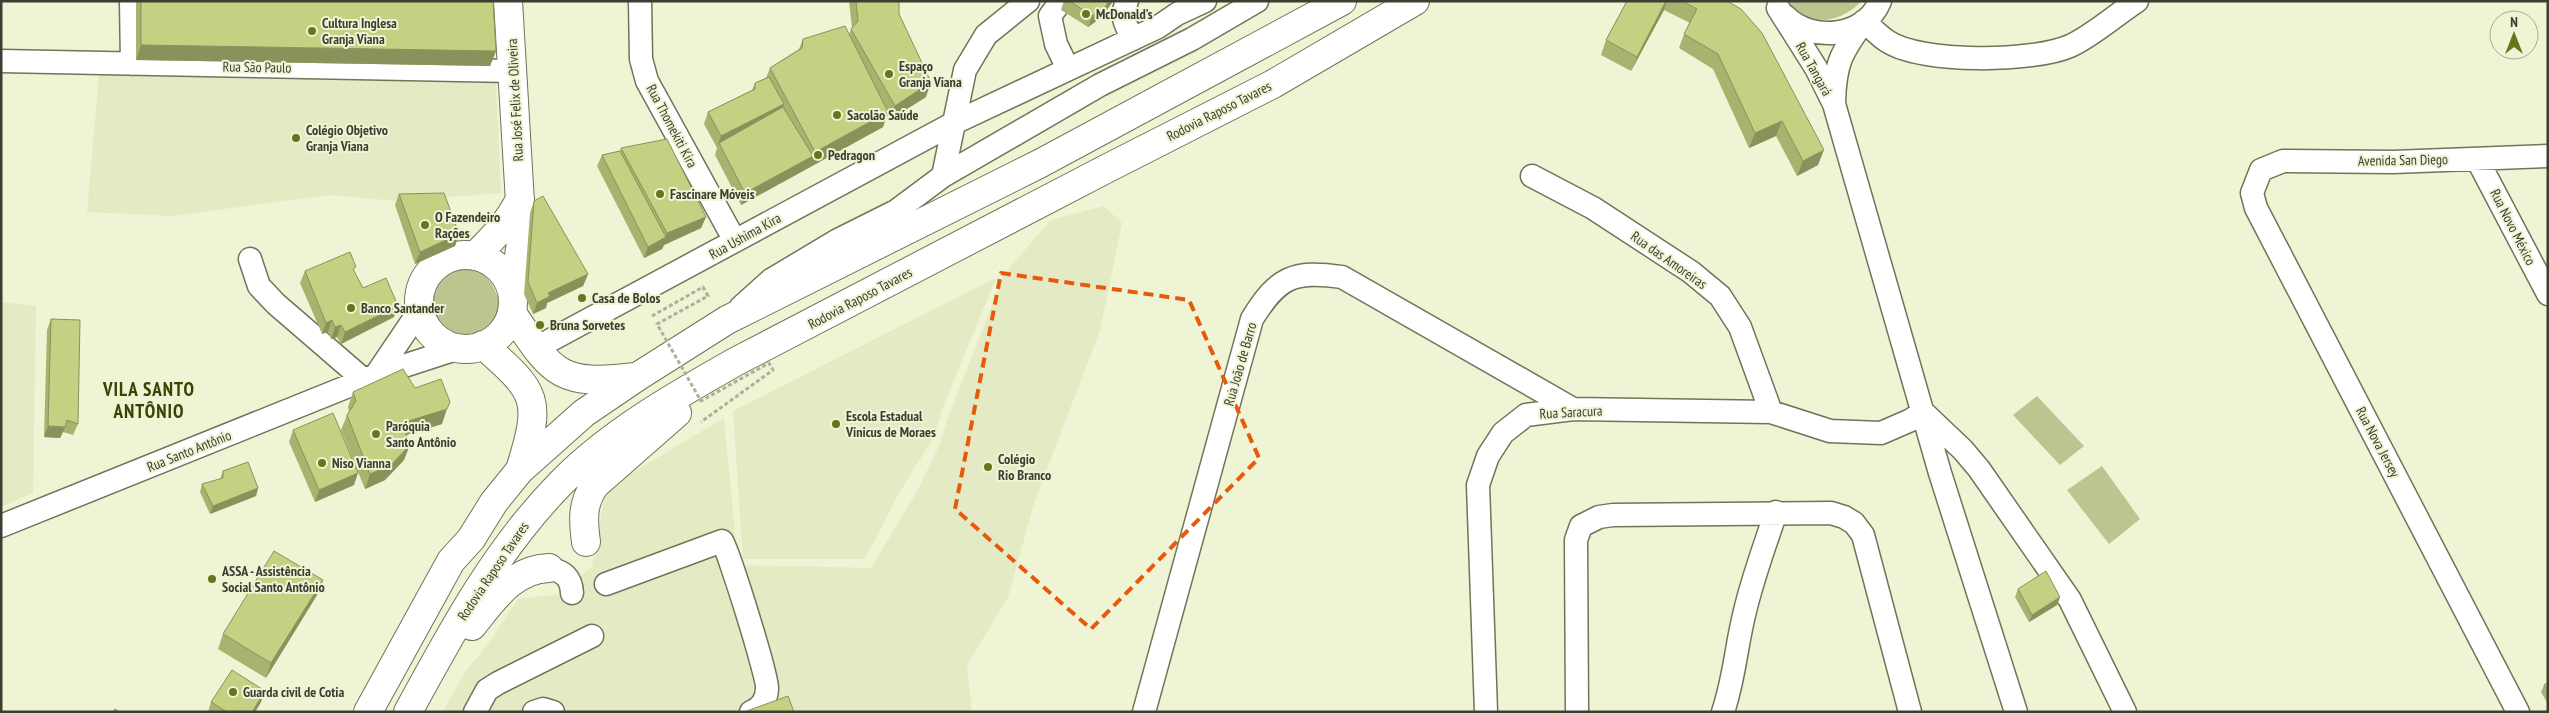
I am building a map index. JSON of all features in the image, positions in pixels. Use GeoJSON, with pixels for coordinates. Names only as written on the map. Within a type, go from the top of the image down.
{"type":"FeatureCollection","features":[{"type":"Feature","properties":{"kind":"main road","name":"Rua José Felix de Oliveira"},"geometry":{"type":"LineString","coordinates":[[508,1],[520,199],[520,258],[512,304]]}},
{"type":"Feature","properties":{"kind":"main road"},"geometry":{"type":"LineString","coordinates":[[368,712],[451,560],[470,539],[494,502],[520,470],[584,413],[637,376],[727,320],[1041,163],[1342,1]]}},
{"type":"Feature","properties":{"kind":"main road","name":"Rodovia Raposo Tavares"},"geometry":{"type":"LineString","coordinates":[[408,712],[476,592],[501,554],[530,516],[562,482],[596,451],[690,388],[735,362],[1273,84],[1415,1]]}},
{"type":"Feature","properties":{"kind":"main road"},"geometry":{"type":"LineString","coordinates":[[475,256],[512,216],[520,199]]}},
{"type":"Feature","properties":{"kind":"main road"},"geometry":{"type":"LineString","coordinates":[[520,470],[533,421],[533,408],[529,392],[516,373],[471,347],[446,344],[434,335],[425,324],[420,310],[420,296],[424,281],[433,269],[445,260],[460,255],[475,256],[489,261],[501,270],[509,282],[512,304],[536,348],[556,370],[571,377],[611,380],[637,376]]}},
{"type":"Feature","properties":{"kind":"main road"},"geometry":{"type":"LineString","coordinates":[[471,347],[500,335],[512,304]]}},
{"type":"Feature","properties":{"kind":"main road"},"geometry":{"type":"LineString","coordinates":[[586,542],[584,508],[588,496],[595,485],[735,362]]}},
{"type":"Feature","properties":{"kind":"main road"},"geometry":{"type":"LineString","coordinates":[[425,680],[508,584],[529,570],[549,568]]}},
{"type":"Feature","properties":{"kind":"street"},"geometry":{"type":"LineString","coordinates":[[131,1],[132,64]]}},
{"type":"Feature","properties":{"kind":"street","name":"Rua Thomekiti Kira"},"geometry":{"type":"LineString","coordinates":[[640,1],[641,59],[647,81],[736,241]]}},
{"type":"Feature","properties":{"kind":"street"},"geometry":{"type":"LineString","coordinates":[[943,176],[965,70],[986,35],[1028,1]]}},
{"type":"Feature","properties":{"kind":"street"},"geometry":{"type":"LineString","coordinates":[[1061,1],[1050,16],[1056,44],[1068,69]]}},
{"type":"Feature","properties":{"kind":"street"},"geometry":{"type":"LineString","coordinates":[[1127,1],[1122,12],[1123,22],[1133,38]]}},
{"type":"Feature","properties":{"kind":"street","name":"Rua Ushima Kira"},"geometry":{"type":"LineString","coordinates":[[536,348],[954,123],[1133,38],[1205,1]]}},
{"type":"Feature","properties":{"kind":"street"},"geometry":{"type":"LineString","coordinates":[[727,320],[771,280],[838,240],[896,211],[943,176],[1100,85],[1192,39],[1257,1]]}},
{"type":"Feature","properties":{"kind":"street","name":"Rua Tangará"},"geometry":{"type":"LineString","coordinates":[[1834,104],[1838,64],[1843,50],[1880,1]]}},
{"type":"Feature","properties":{"kind":"street"},"geometry":{"type":"LineString","coordinates":[[1775,3],[1791,22],[1808,31],[1828,34],[1847,30],[1864,21],[1888,42],[1919,52],[1958,58],[2022,56],[2048,53],[2071,45],[2137,1]]}},
{"type":"Feature","properties":{"kind":"street","name":"Rua Tangará"},"geometry":{"type":"LineString","coordinates":[[1775,3],[1816,68],[1834,104]]}},
{"type":"Feature","properties":{"kind":"street","name":"Rua São Paulo"},"geometry":{"type":"LineString","coordinates":[[1,61],[513,71]]}},
{"type":"Feature","properties":{"kind":"street"},"geometry":{"type":"LineString","coordinates":[[1834,104],[1940,473],[2016,712]]}},
{"type":"Feature","properties":{"kind":"street","name":"Avenida San Diego"},"geometry":{"type":"LineString","coordinates":[[2261,170],[2283,161],[2478,159],[2548,156]]}},
{"type":"Feature","properties":{"kind":"street","name":"Rua Novo México"},"geometry":{"type":"LineString","coordinates":[[2478,159],[2548,294]]}},
{"type":"Feature","properties":{"kind":"street","name":"Rua Nova Jersey"},"geometry":{"type":"LineString","coordinates":[[2261,170],[2252,193],[2256,208],[2518,712]]}},
{"type":"Feature","properties":{"kind":"street","name":"Rua das Amoreiras"},"geometry":{"type":"LineString","coordinates":[[1532,176],[1592,208],[1691,272],[1720,296],[1740,327],[1771,412]]}},
{"type":"Feature","properties":{"kind":"street"},"geometry":{"type":"LineString","coordinates":[[250,259],[259,286],[276,304],[370,377],[420,310]]}},
{"type":"Feature","properties":{"kind":"street","name":"Rua João de Barro"},"geometry":{"type":"LineString","coordinates":[[1144,712],[1252,319],[1268,293],[1288,280],[1314,273],[1342,277],[1573,408]]}},
{"type":"Feature","properties":{"kind":"street","name":"Rua Santo Antônio"},"geometry":{"type":"LineString","coordinates":[[1,526],[370,377],[471,347]]}},
{"type":"Feature","properties":{"kind":"street","name":"Rua Saracura"},"geometry":{"type":"LineString","coordinates":[[1486,712],[1478,485],[1488,456],[1503,433],[1526,415],[1573,408],[1771,412],[1830,431],[1881,433],[1912,420],[1923,412]]}},
{"type":"Feature","properties":{"kind":"street"},"geometry":{"type":"LineString","coordinates":[[1923,412],[1963,450],[1979,469],[2070,600],[2125,712]]}},
{"type":"Feature","properties":{"kind":"street"},"geometry":{"type":"LineString","coordinates":[[1722,712],[1733,683],[1744,612],[1757,564],[1776,512]]}},
{"type":"Feature","properties":{"kind":"street"},"geometry":{"type":"LineString","coordinates":[[1576,712],[1576,540],[1581,526],[1600,517],[1613,515],[1776,512],[1831,513],[1844,516],[1854,523],[1863,535],[1910,712]]}},
{"type":"Feature","properties":{"kind":"street"},"geometry":{"type":"LineString","coordinates":[[606,584],[722,541],[738,583],[765,672],[767,688],[763,704],[751,712]]}},
{"type":"Feature","properties":{"kind":"street"},"geometry":{"type":"LineString","coordinates":[[549,568],[566,574],[571,583],[572,593]]}},
{"type":"Feature","properties":{"kind":"street"},"geometry":{"type":"LineString","coordinates":[[475,712],[487,690],[498,682],[568,646],[592,636]]}},
{"type":"Feature","properties":{"kind":"street"},"geometry":{"type":"LineString","coordinates":[[534,712],[542,709],[553,712]]}},
{"type":"Feature","properties":{"kind":"path"},"geometry":{"type":"LineString","coordinates":[[652,316],[703,287],[708,296],[658,324],[701,401],[769,363],[773,370],[701,422]]}},
{"type":"Feature","properties":{"kind":"highlighted area"},"geometry":{"type":"Polygon","coordinates":[[[1001,273],[1189,300],[1259,458],[1091,629],[955,509],[1001,273]]]}},
{"type":"Feature","properties":{"kind":"shaded area"},"geometry":{"type":"Polygon","coordinates":[[[1786,1],[1862,1],[1844,15],[1824,20],[1804,16],[1786,1]]]}},
{"type":"Feature","properties":{"kind":"shaded area","name":"Colégio Objetivo Granja Viana"},"geometry":{"type":"Polygon","coordinates":[[[100,63],[488,71],[496,83],[501,193],[396,201],[330,195],[172,216],[87,212],[100,63]]]}},
{"type":"Feature","properties":{"kind":"shaded area","name":"Colégio Rio Branco"},"geometry":{"type":"Polygon","coordinates":[[[1104,206],[1122,223],[1100,331],[1035,500],[1008,597],[967,665],[972,712],[442,712],[467,669],[486,647],[518,599],[571,593],[571,583],[592,567],[606,488],[724,418],[738,565],[871,568],[915,495],[939,446],[949,415],[1004,274],[1051,220],[1104,206]]]}},
{"type":"Feature","properties":{"kind":"shaded area"},"geometry":{"type":"Polygon","coordinates":[[[453,265],[477,270],[485,276],[496,292],[501,327],[481,340],[460,342],[442,336],[429,324],[421,309],[421,292],[431,277],[453,265]]]}},
{"type":"Feature","properties":{"kind":"shaded area","name":"Escola Estadual Vinicus de Moraes"},"geometry":{"type":"Polygon","coordinates":[[[996,278],[943,407],[934,437],[899,493],[865,559],[743,559],[733,411],[996,278]]]}},
{"type":"Feature","properties":{"kind":"shaded area"},"geometry":{"type":"Polygon","coordinates":[[[1,302],[36,306],[33,493],[1,507],[1,302]]]}},
{"type":"Feature","properties":{"kind":"shaded area"},"geometry":{"type":"Polygon","coordinates":[[[2037,396],[2084,446],[2060,465],[2013,415],[2037,396]]]}},
{"type":"Feature","properties":{"kind":"shaded area"},"geometry":{"type":"Polygon","coordinates":[[[2102,466],[2140,519],[2109,544],[2067,490],[2102,466]]]}},
{"type":"Feature","properties":{"kind":"building","name":"Cultura Inglesa Granja Viana"},"geometry":{"type":"Polygon","coordinates":[[[141,1],[493,1],[496,51],[141,45],[141,1]]]}},
{"type":"Feature","properties":{"kind":"building","name":"Espaço Granja Viana"},"geometry":{"type":"Polygon","coordinates":[[[856,1],[899,1],[899,14],[931,82],[895,106],[851,29],[858,21],[856,1]]]}},
{"type":"Feature","properties":{"kind":"building"},"geometry":{"type":"Polygon","coordinates":[[[1070,1],[1109,1],[1106,6],[1092,16],[1070,1]]]}},
{"type":"Feature","properties":{"kind":"building"},"geometry":{"type":"Polygon","coordinates":[[[1627,1],[1666,1],[1637,57],[1606,40],[1627,1]]]}},
{"type":"Feature","properties":{"kind":"building"},"geometry":{"type":"Polygon","coordinates":[[[1682,1],[1727,1],[1741,9],[1762,33],[1824,150],[1803,161],[1782,121],[1755,133],[1718,54],[1684,34],[1697,9],[1682,1]]]}},
{"type":"Feature","properties":{"kind":"building"},"geometry":{"type":"Polygon","coordinates":[[[845,26],[888,112],[815,152],[770,68],[802,48],[803,39],[845,26]]]}},
{"type":"Feature","properties":{"kind":"building"},"geometry":{"type":"Polygon","coordinates":[[[769,77],[784,104],[721,136],[708,112],[755,89],[755,83],[769,77]]]}},
{"type":"Feature","properties":{"kind":"building"},"geometry":{"type":"Polygon","coordinates":[[[783,107],[813,156],[745,193],[719,143],[783,107]]]}},
{"type":"Feature","properties":{"kind":"building","name":"Fascinare Móveis"},"geometry":{"type":"Polygon","coordinates":[[[667,139],[706,217],[667,233],[621,148],[667,139]]]}},
{"type":"Feature","properties":{"kind":"building"},"geometry":{"type":"Polygon","coordinates":[[[620,151],[666,237],[648,247],[602,155],[620,151]]]}},
{"type":"Feature","properties":{"kind":"building","name":"O Fazendeiro Rações"},"geometry":{"type":"Polygon","coordinates":[[[444,193],[459,234],[420,252],[399,194],[444,193]]]}},
{"type":"Feature","properties":{"kind":"building"},"geometry":{"type":"Polygon","coordinates":[[[543,196],[588,274],[548,293],[550,296],[537,303],[528,282],[534,201],[543,196]]]}},
{"type":"Feature","properties":{"kind":"building","name":"Banco Santander"},"geometry":{"type":"Polygon","coordinates":[[[350,252],[356,267],[353,269],[363,288],[386,278],[398,306],[345,332],[341,325],[335,327],[332,320],[326,323],[305,271],[350,252]]]}},
{"type":"Feature","properties":{"kind":"building"},"geometry":{"type":"Polygon","coordinates":[[[51,319],[80,320],[78,424],[67,420],[65,427],[48,426],[51,319]]]}},
{"type":"Feature","properties":{"kind":"building","name":"Paróquia Santo Antônio"},"geometry":{"type":"Polygon","coordinates":[[[403,369],[415,388],[441,379],[450,402],[447,409],[402,423],[410,445],[391,465],[370,474],[347,415],[356,401],[353,392],[403,369]]]}},
{"type":"Feature","properties":{"kind":"building","name":"Niso Vianna"},"geometry":{"type":"Polygon","coordinates":[[[333,413],[358,473],[319,490],[293,430],[333,413]]]}},
{"type":"Feature","properties":{"kind":"building"},"geometry":{"type":"Polygon","coordinates":[[[248,462],[258,488],[213,506],[202,484],[223,478],[223,471],[248,462]]]}},
{"type":"Feature","properties":{"kind":"building"},"geometry":{"type":"Polygon","coordinates":[[[274,551],[323,580],[271,663],[223,634],[274,551]]]}},
{"type":"Feature","properties":{"kind":"building"},"geometry":{"type":"Polygon","coordinates":[[[2046,571],[2060,597],[2032,615],[2018,589],[2046,571]]]}},
{"type":"Feature","properties":{"kind":"building","name":"Guarda civil de Cotia"},"geometry":{"type":"Polygon","coordinates":[[[232,670],[265,691],[252,712],[227,712],[211,702],[232,670]]]}},
{"type":"Feature","properties":{"kind":"building"},"geometry":{"type":"Polygon","coordinates":[[[2548,683],[2548,691],[2544,685],[2548,683]]]}},
{"type":"Feature","properties":{"kind":"building"},"geometry":{"type":"Polygon","coordinates":[[[788,696],[794,712],[744,712],[788,696]]]}},
{"type":"Feature","properties":{"kind":"place","name":"McDonald's"},"geometry":{"type":"Point","coordinates":[1086,14]}},
{"type":"Feature","properties":{"kind":"place","name":"Cultura Inglesa Granja Viana"},"geometry":{"type":"Point","coordinates":[312,31]}},
{"type":"Feature","properties":{"kind":"place","name":"Espaço Granja Viana"},"geometry":{"type":"Point","coordinates":[889,74]}},
{"type":"Feature","properties":{"kind":"place","name":"Sacolão Saúde"},"geometry":{"type":"Point","coordinates":[837,115]}},
{"type":"Feature","properties":{"kind":"place","name":"Colégio Objetivo Granja Viana"},"geometry":{"type":"Point","coordinates":[296,138]}},
{"type":"Feature","properties":{"kind":"place","name":"Pedragon"},"geometry":{"type":"Point","coordinates":[818,155]}},
{"type":"Feature","properties":{"kind":"place","name":"Fascinare Móveis"},"geometry":{"type":"Point","coordinates":[660,194]}},
{"type":"Feature","properties":{"kind":"place","name":"O Fazendeiro Rações"},"geometry":{"type":"Point","coordinates":[425,225]}},
{"type":"Feature","properties":{"kind":"place","name":"Casa de Bolos"},"geometry":{"type":"Point","coordinates":[582,298]}},
{"type":"Feature","properties":{"kind":"place","name":"Banco Santander"},"geometry":{"type":"Point","coordinates":[351,308]}},
{"type":"Feature","properties":{"kind":"place","name":"Bruna Sorvetes"},"geometry":{"type":"Point","coordinates":[540,325]}},
{"type":"Feature","properties":{"kind":"place","name":"Escola Estadual Vinicus de Moraes"},"geometry":{"type":"Point","coordinates":[836,424]}},
{"type":"Feature","properties":{"kind":"place","name":"Paróquia Santo Antônio"},"geometry":{"type":"Point","coordinates":[376,434]}},
{"type":"Feature","properties":{"kind":"place","name":"Niso Vianna"},"geometry":{"type":"Point","coordinates":[322,463]}},
{"type":"Feature","properties":{"kind":"place","name":"Colégio Rio Branco"},"geometry":{"type":"Point","coordinates":[988,467]}},
{"type":"Feature","properties":{"kind":"place","name":"ASSA - Assistência Social Santo Antônio"},"geometry":{"type":"Point","coordinates":[212,579]}},
{"type":"Feature","properties":{"kind":"place","name":"Guarda civil de Cotia"},"geometry":{"type":"Point","coordinates":[233,692]}},
{"type":"Feature","properties":{"kind":"district","name":"VILA SANTO ANTÔNIO"},"geometry":{"type":"Point","coordinates":[149,400]}}]}
